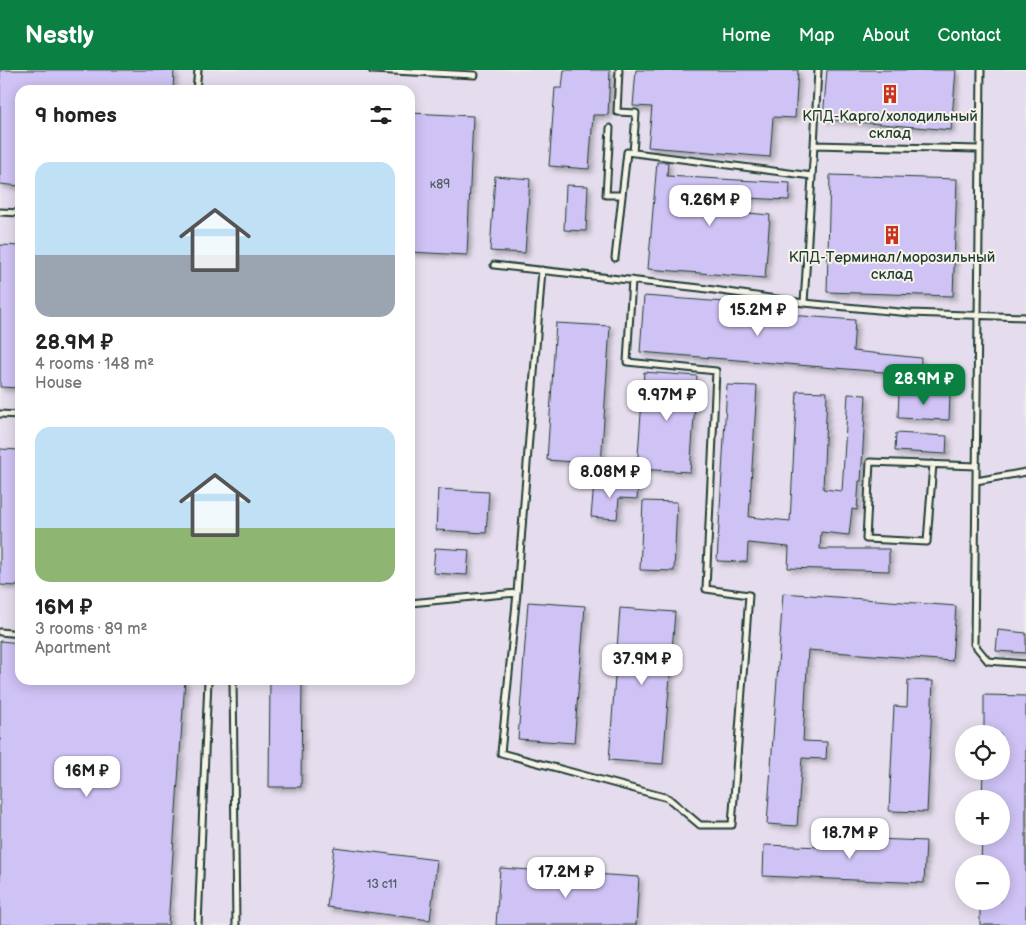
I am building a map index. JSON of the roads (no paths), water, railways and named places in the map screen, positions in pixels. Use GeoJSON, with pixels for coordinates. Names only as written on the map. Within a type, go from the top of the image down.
{"type":"FeatureCollection","features":[{"type":"Feature","properties":{"kind":"lane"},"geometry":{"type":"LineString","coordinates":[[196,85],[198,70]]}},
{"type":"Feature","properties":{"kind":"lane"},"geometry":{"type":"LineString","coordinates":[[372,70],[475,75]]}},
{"type":"Feature","properties":{"kind":"lane"},"geometry":{"type":"LineString","coordinates":[[618,70],[617,112],[636,113],[633,153]]}},
{"type":"Feature","properties":{"kind":"lane"},"geometry":{"type":"LineString","coordinates":[[804,303],[818,70]]}},
{"type":"Feature","properties":{"kind":"lane"},"geometry":{"type":"LineString","coordinates":[[981,70],[978,149],[974,644],[988,661],[1026,664]]}},
{"type":"Feature","properties":{"kind":"lane"},"geometry":{"type":"LineString","coordinates":[[610,128],[606,195],[622,195]]}},
{"type":"Feature","properties":{"kind":"lane"},"geometry":{"type":"LineString","coordinates":[[814,145],[978,149]]}},
{"type":"Feature","properties":{"kind":"lane"},"geometry":{"type":"LineString","coordinates":[[615,258],[627,152],[812,176]]}},
{"type":"Feature","properties":{"kind":"lane"},"geometry":{"type":"LineString","coordinates":[[0,212],[15,213]]}},
{"type":"Feature","properties":{"kind":"lane"},"geometry":{"type":"LineString","coordinates":[[494,265],[632,280],[804,303],[910,313],[1026,317]]}},
{"type":"Feature","properties":{"kind":"lane"},"geometry":{"type":"LineString","coordinates":[[542,270],[517,593],[501,753],[668,798],[700,825],[732,825],[749,596],[706,589],[716,371],[628,362],[632,280]]}},
{"type":"Feature","properties":{"kind":"lane"},"geometry":{"type":"LineString","coordinates":[[0,414],[15,415]]}},
{"type":"Feature","properties":{"kind":"lane"},"geometry":{"type":"LineString","coordinates":[[933,464],[926,542],[866,539],[870,462],[933,464],[976,466]]}},
{"type":"Feature","properties":{"kind":"lane"},"geometry":{"type":"LineString","coordinates":[[976,481],[1026,472]]}},
{"type":"Feature","properties":{"kind":"lane"},"geometry":{"type":"LineString","coordinates":[[415,603],[517,593]]}},
{"type":"Feature","properties":{"kind":"lane"},"geometry":{"type":"LineString","coordinates":[[0,632],[15,634]]}},
{"type":"Feature","properties":{"kind":"lane"},"geometry":{"type":"LineString","coordinates":[[198,925],[208,685]]}},
{"type":"Feature","properties":{"kind":"lane"},"geometry":{"type":"LineString","coordinates":[[233,685],[236,925]]}},
{"type":"Feature","properties":{"kind":"place","name":"КПД-Карго/холодильный склад"},"geometry":{"type":"Point","coordinates":[890,94]}},
{"type":"Feature","properties":{"kind":"place","name":"КПД-Терминал/морозильный склад"},"geometry":{"type":"Point","coordinates":[892,235]}}]}
